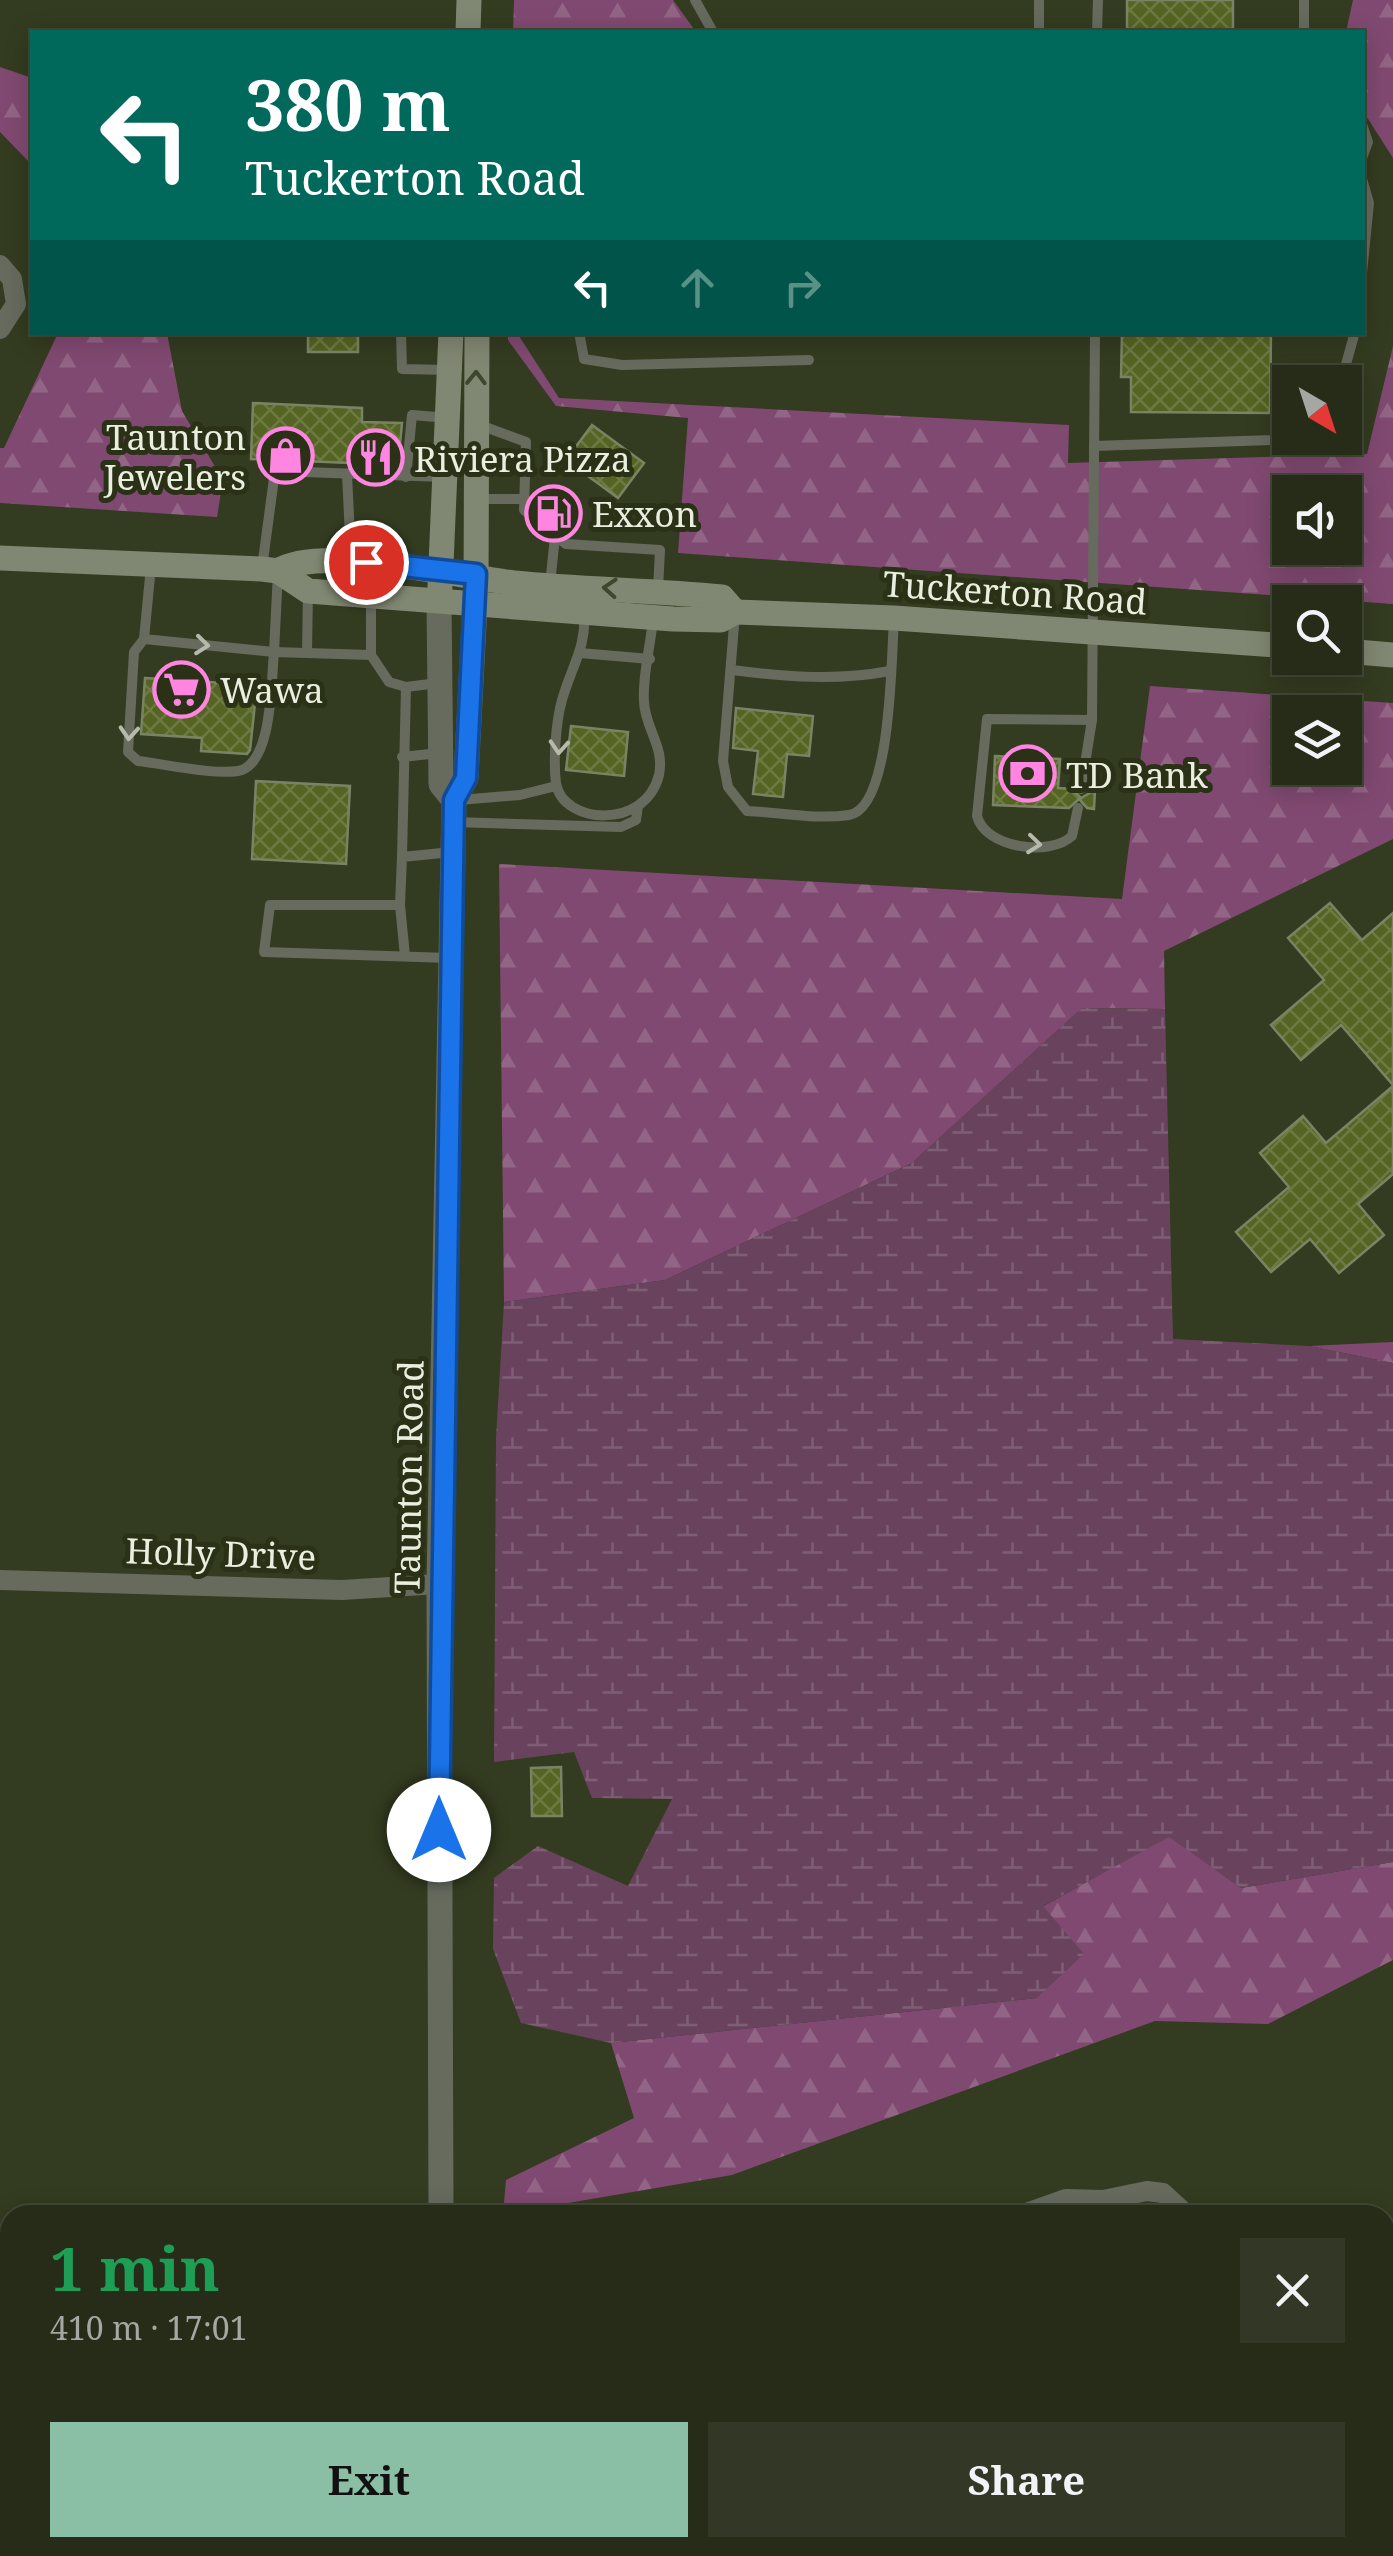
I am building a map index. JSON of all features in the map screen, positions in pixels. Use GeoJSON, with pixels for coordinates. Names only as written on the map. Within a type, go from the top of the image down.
{"type":"FeatureCollection","features":[{"type":"Feature","properties":{"kind":"main road"},"geometry":{"type":"LineString","coordinates":[[468,30],[469,0]]}},
{"type":"Feature","properties":{"kind":"main road"},"geometry":{"type":"LineString","coordinates":[[439,603],[451,335]]}},
{"type":"Feature","properties":{"kind":"main road"},"geometry":{"type":"LineString","coordinates":[[475,605],[477,335]]}},
{"type":"Feature","properties":{"kind":"main road","name":"Tuckerton Road"},"geometry":{"type":"LineString","coordinates":[[0,558],[270,570],[292,562],[351,562],[550,584],[722,597],[735,612]]}},
{"type":"Feature","properties":{"kind":"main road","name":"Tuckerton Road"},"geometry":{"type":"LineString","coordinates":[[270,570],[308,591],[439,603],[653,618],[721,620],[735,612],[894,618],[1272,645]]}},
{"type":"Feature","properties":{"kind":"main road"},"geometry":{"type":"LineString","coordinates":[[1362,652],[1393,655]]}},
{"type":"Feature","properties":{"kind":"street"},"geometry":{"type":"LineString","coordinates":[[0,264],[12,279],[16,304],[0,329]]}},
{"type":"Feature","properties":{"kind":"street","name":"Taunton Road"},"geometry":{"type":"LineString","coordinates":[[439,603],[441,784],[454,811]]}},
{"type":"Feature","properties":{"kind":"street","name":"Taunton Road"},"geometry":{"type":"LineString","coordinates":[[441,2205],[440,1584],[453,852],[454,811],[466,778],[475,605]]}},
{"type":"Feature","properties":{"kind":"street","name":"Holly Drive"},"geometry":{"type":"LineString","coordinates":[[0,1580],[342,1590],[440,1584]]}},
{"type":"Feature","properties":{"kind":"street"},"geometry":{"type":"LineString","coordinates":[[1109,2205],[1147,2191],[1163,2193],[1177,2205]]}},
{"type":"Feature","properties":{"kind":"street"},"geometry":{"type":"LineString","coordinates":[[1049,2205],[1066,2199],[1094,2205]]}},
{"type":"Feature","properties":{"kind":"lane"},"geometry":{"type":"LineString","coordinates":[[695,0],[712,30]]}},
{"type":"Feature","properties":{"kind":"lane"},"geometry":{"type":"LineString","coordinates":[[1039,0],[1039,30]]}},
{"type":"Feature","properties":{"kind":"lane"},"geometry":{"type":"LineString","coordinates":[[1097,30],[1098,0]]}},
{"type":"Feature","properties":{"kind":"lane"},"geometry":{"type":"LineString","coordinates":[[1304,0],[1304,30]]}},
{"type":"Feature","properties":{"kind":"lane"},"geometry":{"type":"LineString","coordinates":[[1365,190],[1369,203],[1365,243]]}},
{"type":"Feature","properties":{"kind":"lane"},"geometry":{"type":"LineString","coordinates":[[400,335],[402,369],[450,370]]}},
{"type":"Feature","properties":{"kind":"lane"},"geometry":{"type":"LineString","coordinates":[[580,335],[584,358],[622,365],[809,360]]}},
{"type":"Feature","properties":{"kind":"lane"},"geometry":{"type":"LineString","coordinates":[[1081,789],[1092,720],[1095,335]]}},
{"type":"Feature","properties":{"kind":"lane"},"geometry":{"type":"LineString","coordinates":[[1345,365],[1354,335]]}},
{"type":"Feature","properties":{"kind":"lane"},"geometry":{"type":"LineString","coordinates":[[406,478],[412,415],[450,418]]}},
{"type":"Feature","properties":{"kind":"lane"},"geometry":{"type":"LineString","coordinates":[[476,424],[526,442],[524,510],[555,537],[566,544],[660,550],[658,592]]}},
{"type":"Feature","properties":{"kind":"lane"},"geometry":{"type":"LineString","coordinates":[[1094,446],[1272,440]]}},
{"type":"Feature","properties":{"kind":"lane"},"geometry":{"type":"LineString","coordinates":[[151,565],[144,639],[134,652],[128,752],[138,762],[240,771],[257,760],[264,740],[274,652],[270,570],[275,470],[447,477]]}},
{"type":"Feature","properties":{"kind":"lane"},"geometry":{"type":"LineString","coordinates":[[347,474],[351,562]]}},
{"type":"Feature","properties":{"kind":"lane"},"geometry":{"type":"LineString","coordinates":[[476,499],[524,498]]}},
{"type":"Feature","properties":{"kind":"lane"},"geometry":{"type":"LineString","coordinates":[[550,584],[555,537]]}},
{"type":"Feature","properties":{"kind":"lane"},"geometry":{"type":"LineString","coordinates":[[307,653],[308,591]]}},
{"type":"Feature","properties":{"kind":"lane"},"geometry":{"type":"LineString","coordinates":[[370,596],[371,655],[390,682],[406,687],[438,682]]}},
{"type":"Feature","properties":{"kind":"lane"},"geometry":{"type":"LineString","coordinates":[[584,612],[586,638],[561,702],[556,786],[570,806],[602,815],[625,816],[638,806],[658,777],[660,751],[644,703],[653,618]]}},
{"type":"Feature","properties":{"kind":"lane"},"geometry":{"type":"LineString","coordinates":[[735,612],[723,761],[728,787],[747,811],[852,815],[871,800],[882,766],[894,618]]}},
{"type":"Feature","properties":{"kind":"lane"},"geometry":{"type":"LineString","coordinates":[[144,639],[274,652],[371,655]]}},
{"type":"Feature","properties":{"kind":"lane"},"geometry":{"type":"LineString","coordinates":[[580,653],[650,660]]}},
{"type":"Feature","properties":{"kind":"lane"},"geometry":{"type":"LineString","coordinates":[[732,670],[807,679],[851,678],[890,671]]}},
{"type":"Feature","properties":{"kind":"lane"},"geometry":{"type":"LineString","coordinates":[[404,956],[400,904],[406,687]]}},
{"type":"Feature","properties":{"kind":"lane"},"geometry":{"type":"LineString","coordinates":[[1078,808],[1074,832],[1060,845],[996,840],[987,835],[977,814],[987,719],[1092,720]]}},
{"type":"Feature","properties":{"kind":"lane"},"geometry":{"type":"LineString","coordinates":[[402,756],[439,753]]}},
{"type":"Feature","properties":{"kind":"lane"},"geometry":{"type":"LineString","coordinates":[[454,811],[556,786]]}},
{"type":"Feature","properties":{"kind":"lane"},"geometry":{"type":"LineString","coordinates":[[454,811],[620,827],[636,820],[638,806]]}},
{"type":"Feature","properties":{"kind":"lane"},"geometry":{"type":"LineString","coordinates":[[402,857],[453,852]]}},
{"type":"Feature","properties":{"kind":"lane"},"geometry":{"type":"LineString","coordinates":[[400,904],[270,906],[264,952],[452,958]]}},
{"type":"Feature","properties":{"kind":"green space"},"geometry":{"type":"Polygon","coordinates":[[[514,0],[673,0],[695,30],[513,30],[514,0]]]}},
{"type":"Feature","properties":{"kind":"green space"},"geometry":{"type":"Polygon","coordinates":[[[1353,0],[1393,0],[1393,158],[1365,114],[1365,30],[1346,30],[1353,0]]]}},
{"type":"Feature","properties":{"kind":"green space"},"geometry":{"type":"Polygon","coordinates":[[[0,67],[30,77],[30,163],[0,132],[0,67]]]}},
{"type":"Feature","properties":{"kind":"green space"},"geometry":{"type":"Polygon","coordinates":[[[57,335],[167,335],[182,411],[223,480],[217,517],[0,503],[0,448],[4,448],[57,335]]]}},
{"type":"Feature","properties":{"kind":"green space"},"geometry":{"type":"Polygon","coordinates":[[[508,335],[518,335],[559,398],[1069,425],[1068,463],[1367,454],[1393,346],[1393,604],[1362,602],[1362,585],[1272,585],[1272,595],[678,553],[688,418],[556,406],[508,335]]]}},
{"type":"Feature","properties":{"kind":"green space"},"geometry":{"type":"Polygon","coordinates":[[[1150,686],[1279,695],[1272,695],[1272,785],[1362,785],[1362,701],[1393,703],[1393,839],[1164,951],[1165,1009],[1082,1008],[912,1163],[665,1280],[504,1302],[499,864],[1122,899],[1150,686]]]}},
{"type":"Feature","properties":{"kind":"green space"},"geometry":{"type":"Polygon","coordinates":[[[1082,1008],[1165,1009],[1173,1339],[1309,1346],[1393,1363],[1393,1862],[1241,1888],[1169,1837],[1043,1906],[1084,1954],[1037,1998],[611,2043],[521,2023],[493,1949],[494,1878],[538,1846],[628,1886],[672,1799],[592,1798],[574,1752],[494,1762],[496,1438],[504,1302],[665,1280],[912,1163],[1082,1008]]]}},
{"type":"Feature","properties":{"kind":"green space"},"geometry":{"type":"Polygon","coordinates":[[[1393,1342],[1393,1363],[1309,1346],[1393,1342]]]}},
{"type":"Feature","properties":{"kind":"green space"},"geometry":{"type":"Polygon","coordinates":[[[1169,1836],[1241,1888],[1393,1862],[1393,1960],[1268,2024],[1155,2021],[732,2175],[556,2205],[504,2205],[506,2180],[634,2118],[611,2043],[1037,1998],[1042,1907],[1169,1836]]]}},
{"type":"Feature","properties":{"kind":"building"},"geometry":{"type":"Polygon","coordinates":[[[1127,0],[1233,0],[1233,30],[1127,30],[1127,0]]]}},
{"type":"Feature","properties":{"kind":"building"},"geometry":{"type":"Polygon","coordinates":[[[308,335],[358,335],[358,352],[308,352],[308,335]]]}},
{"type":"Feature","properties":{"kind":"building"},"geometry":{"type":"Polygon","coordinates":[[[1122,335],[1271,335],[1270,413],[1131,412],[1131,377],[1121,377],[1122,335]]]}},
{"type":"Feature","properties":{"kind":"building"},"geometry":{"type":"Polygon","coordinates":[[[253,403],[362,408],[362,422],[402,423],[398,465],[251,459],[253,403]]]}},
{"type":"Feature","properties":{"kind":"building"},"geometry":{"type":"Polygon","coordinates":[[[592,425],[644,463],[618,498],[566,460],[592,425]]]}},
{"type":"Feature","properties":{"kind":"building"},"geometry":{"type":"Polygon","coordinates":[[[145,678],[257,685],[250,750],[247,754],[201,751],[202,738],[141,734],[145,678]]]}},
{"type":"Feature","properties":{"kind":"building"},"geometry":{"type":"Polygon","coordinates":[[[736,708],[813,716],[809,756],[787,754],[783,797],[753,794],[758,751],[733,748],[736,708]]]}},
{"type":"Feature","properties":{"kind":"building"},"geometry":{"type":"Polygon","coordinates":[[[571,726],[628,732],[624,776],[566,770],[571,726]]]}},
{"type":"Feature","properties":{"kind":"building","name":"TD Bank"},"geometry":{"type":"Polygon","coordinates":[[[995,756],[1060,759],[1058,788],[1072,789],[1081,798],[1095,790],[1094,809],[1087,808],[1079,799],[1069,808],[993,805],[995,756]]]}},
{"type":"Feature","properties":{"kind":"building"},"geometry":{"type":"Polygon","coordinates":[[[256,781],[350,786],[346,864],[252,859],[256,781]]]}},
{"type":"Feature","properties":{"kind":"building"},"geometry":{"type":"Polygon","coordinates":[[[1330,903],[1362,940],[1393,913],[1393,1085],[1341,1025],[1301,1060],[1271,1025],[1324,980],[1288,938],[1330,903]]]}},
{"type":"Feature","properties":{"kind":"building"},"geometry":{"type":"Polygon","coordinates":[[[1393,1086],[1393,1174],[1358,1204],[1384,1235],[1339,1273],[1310,1239],[1271,1272],[1236,1232],[1289,1187],[1260,1153],[1303,1116],[1326,1143],[1393,1086]]]}},
{"type":"Feature","properties":{"kind":"building"},"geometry":{"type":"Polygon","coordinates":[[[561,1767],[562,1816],[532,1816],[531,1768],[561,1767]]]}},
{"type":"Feature","properties":{"kind":"place","name":"Taunton Jewelers"},"geometry":{"type":"Point","coordinates":[285,456]}},
{"type":"Feature","properties":{"kind":"place","name":"Riviera Pizza"},"geometry":{"type":"Point","coordinates":[375,458]}},
{"type":"Feature","properties":{"kind":"place","name":"Exxon"},"geometry":{"type":"Point","coordinates":[553,513]}},
{"type":"Feature","properties":{"kind":"place","name":"Wawa"},"geometry":{"type":"Point","coordinates":[181,689]}},
{"type":"Feature","properties":{"kind":"place","name":"TD Bank"},"geometry":{"type":"Point","coordinates":[1027,774]}},
{"type":"Feature","properties":{"kind":"route"},"geometry":{"type":"LineString","coordinates":[[366,562],[476,574],[466,778],[454,800],[439,1830]]}}]}
